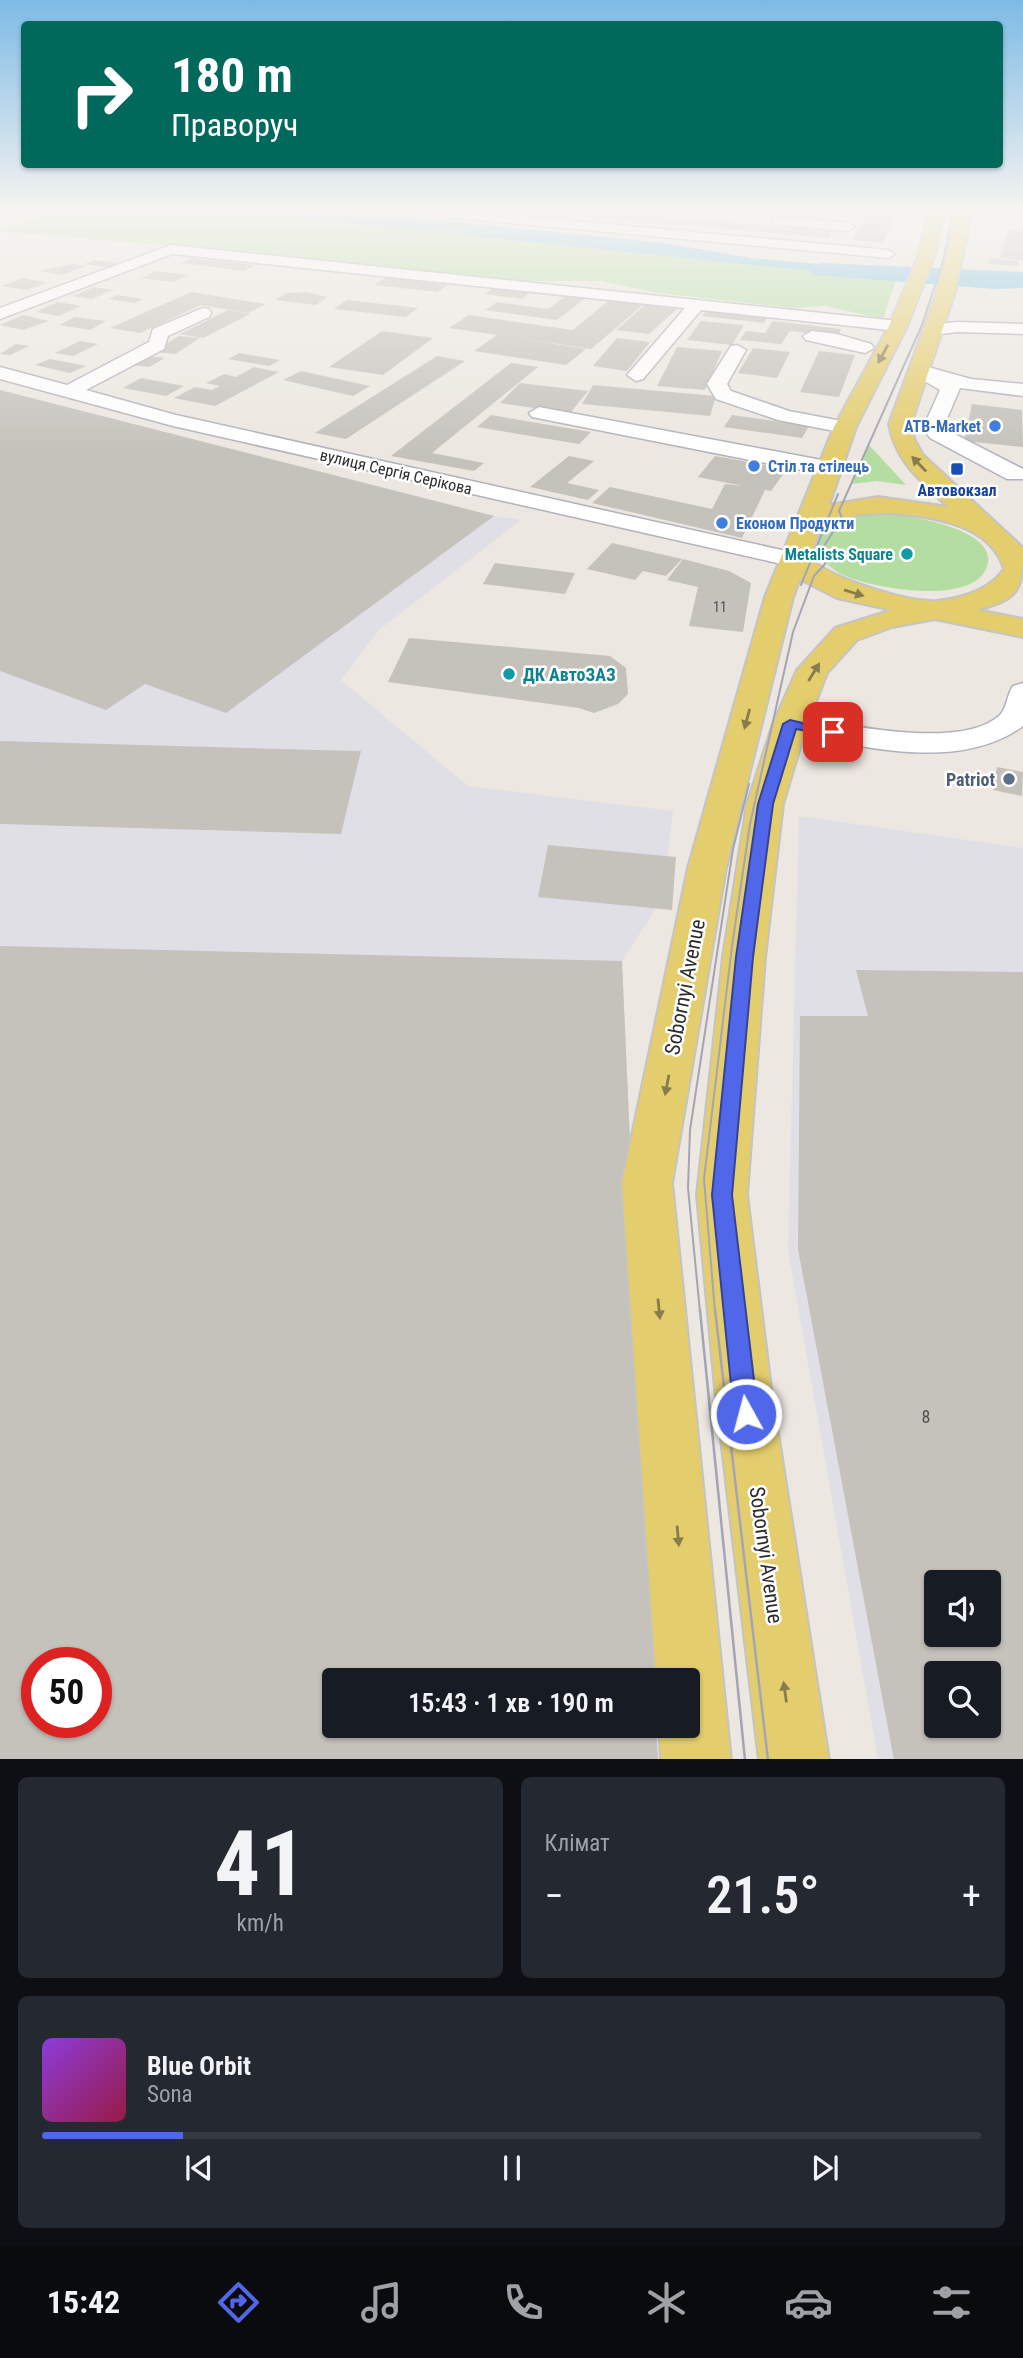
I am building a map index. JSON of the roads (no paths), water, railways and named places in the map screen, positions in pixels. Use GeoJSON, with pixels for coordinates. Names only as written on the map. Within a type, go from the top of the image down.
{"type":"FeatureCollection","features":[{"type":"Feature","properties":{"kind":"main road"},"geometry":{"type":"LineString","coordinates":[[913,290],[898,326],[845,427],[832,469],[795,560],[814,576],[847,592],[1023,628]]}},
{"type":"Feature","properties":{"kind":"main road"},"geometry":{"type":"LineString","coordinates":[[942,611],[1005,588],[1018,569],[1010,548],[985,529],[913,459],[903,441],[900,424],[921,371],[931,330],[946,290]]}},
{"type":"Feature","properties":{"kind":"main road"},"geometry":{"type":"LineString","coordinates":[[813,517],[877,505],[915,507],[953,516],[985,529],[1023,552]]}},
{"type":"Feature","properties":{"kind":"main road","name":"Sobornyi Avenue"},"geometry":{"type":"LineString","coordinates":[[696,1759],[647,1183],[707,868],[779,597],[795,560]]}},
{"type":"Feature","properties":{"kind":"main road","name":"Sobornyi Avenue"},"geometry":{"type":"LineString","coordinates":[[794,1759],[743,1388],[722,1195],[744,957],[765,804],[790,724],[813,670],[846,634],[884,620],[942,611]]}},
{"type":"Feature","properties":{"kind":"street"},"geometry":{"type":"LineString","coordinates":[[0,314],[63,290]]}},
{"type":"Feature","properties":{"kind":"street"},"geometry":{"type":"LineString","coordinates":[[556,290],[898,326]]}},
{"type":"Feature","properties":{"kind":"street"},"geometry":{"type":"LineString","coordinates":[[636,375],[696,305]]}},
{"type":"Feature","properties":{"kind":"street"},"geometry":{"type":"LineString","coordinates":[[71,391],[158,345],[159,333],[203,313]]}},
{"type":"Feature","properties":{"kind":"street"},"geometry":{"type":"LineString","coordinates":[[774,332],[783,320],[831,318]]}},
{"type":"Feature","properties":{"kind":"street"},"geometry":{"type":"LineString","coordinates":[[931,330],[957,327],[1023,329]]}},
{"type":"Feature","properties":{"kind":"street"},"geometry":{"type":"LineString","coordinates":[[799,335],[837,339],[865,348]]}},
{"type":"Feature","properties":{"kind":"street"},"geometry":{"type":"LineString","coordinates":[[737,350],[717,384],[723,395],[785,416],[845,427]]}},
{"type":"Feature","properties":{"kind":"street"},"geometry":{"type":"LineString","coordinates":[[921,371],[970,385],[1023,390]]}},
{"type":"Feature","properties":{"kind":"street"},"geometry":{"type":"LineString","coordinates":[[921,371],[950,388],[933,428],[937,434],[1015,474]]}},
{"type":"Feature","properties":{"kind":"street","name":"вулиця Сергія Серікова"},"geometry":{"type":"LineString","coordinates":[[0,373],[254,439],[795,560]]}},
{"type":"Feature","properties":{"kind":"street"},"geometry":{"type":"LineString","coordinates":[[539,413],[832,469]]}},
{"type":"Feature","properties":{"kind":"street"},"geometry":{"type":"LineString","coordinates":[[790,724],[911,743],[956,742],[1002,727],[1016,717],[1023,692]]}},
{"type":"Feature","properties":{"kind":"tram line"},"geometry":{"type":"LineString","coordinates":[[715,1312],[704,1179],[732,946],[750,824],[793,632],[814,576],[825,564],[824,546],[842,518],[839,511],[922,325],[933,290]]}},
{"type":"Feature","properties":{"kind":"tram line"},"geometry":{"type":"LineString","coordinates":[[801,585],[838,494]]}},
{"type":"Feature","properties":{"kind":"tram line"},"geometry":{"type":"LineString","coordinates":[[700,1312],[688,1188],[690,1130],[733,849],[749,784]]}},
{"type":"Feature","properties":{"kind":"tram line"},"geometry":{"type":"LineString","coordinates":[[700,1310],[745,1759]]}},
{"type":"Feature","properties":{"kind":"tram line"},"geometry":{"type":"LineString","coordinates":[[715,1310],[768,1759]]}},
{"type":"Feature","properties":{"kind":"place","name":"ATB-Market"},"geometry":{"type":"Point","coordinates":[995,426]}},
{"type":"Feature","properties":{"kind":"place","name":"Стіл та стілець"},"geometry":{"type":"Point","coordinates":[754,466]}},
{"type":"Feature","properties":{"kind":"place","name":"Автовокзал"},"geometry":{"type":"Point","coordinates":[957,469]}},
{"type":"Feature","properties":{"kind":"place","name":"Економ Продукти"},"geometry":{"type":"Point","coordinates":[722,523]}},
{"type":"Feature","properties":{"kind":"place","name":"Metalists Square"},"geometry":{"type":"Point","coordinates":[907,554]}},
{"type":"Feature","properties":{"kind":"place","name":"ДК АвтоЗАЗ"},"geometry":{"type":"Point","coordinates":[509,674]}},
{"type":"Feature","properties":{"kind":"place","name":"Patriot"},"geometry":{"type":"Point","coordinates":[1009,779]}}]}
